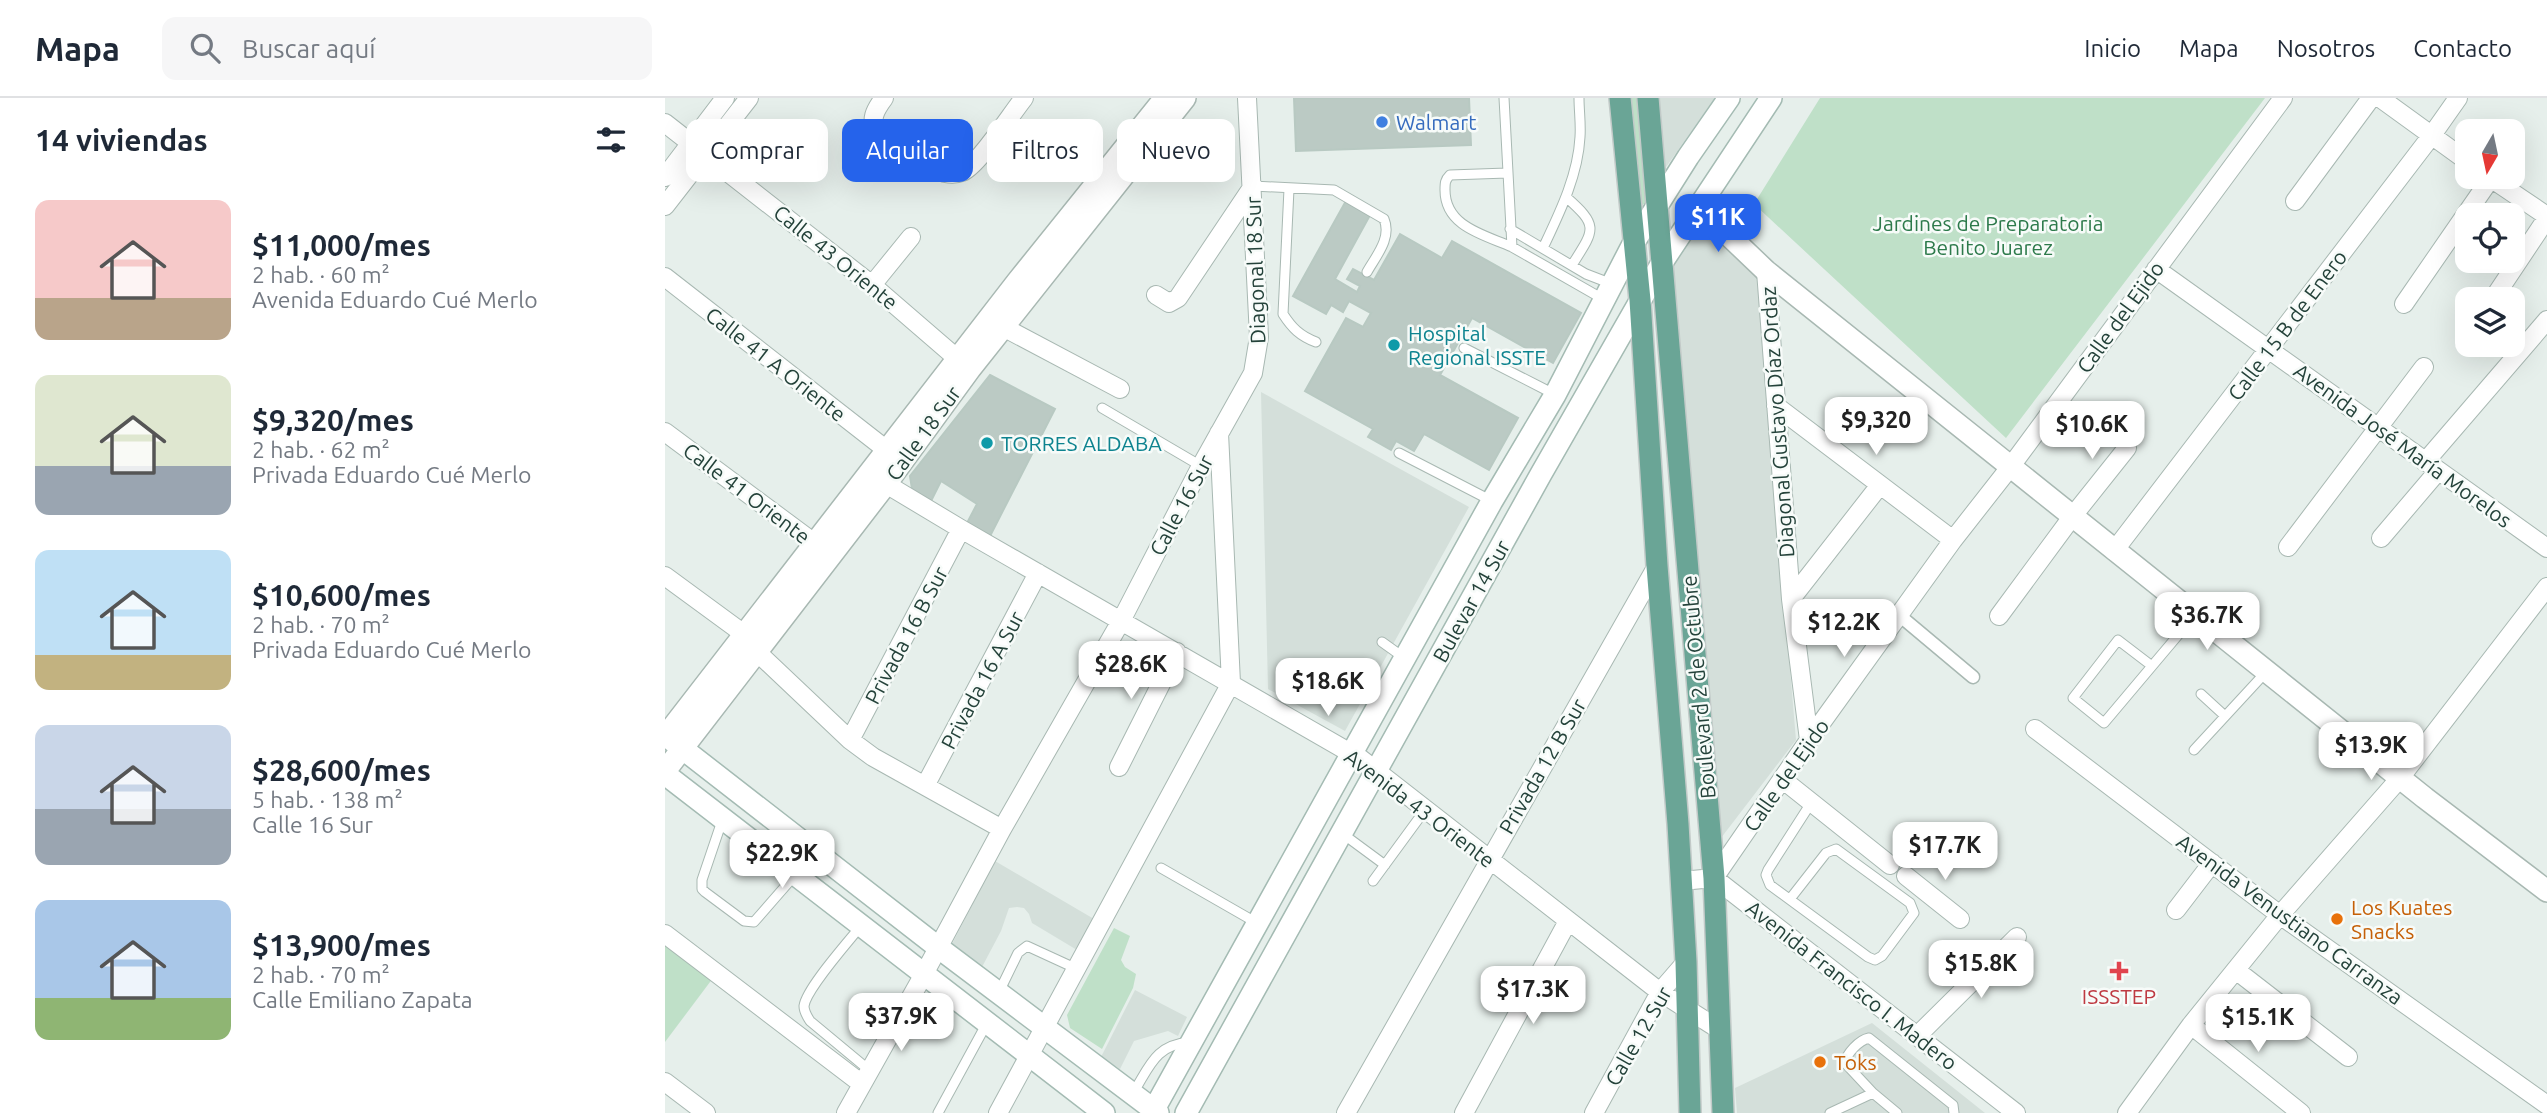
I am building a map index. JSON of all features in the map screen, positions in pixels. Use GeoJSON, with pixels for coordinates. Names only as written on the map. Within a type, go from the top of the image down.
{"type":"FeatureCollection","features":[{"type":"Feature","properties":{"kind":"main road","name":"Calle 18 Sur"},"geometry":{"type":"LineString","coordinates":[[670,739],[757,652],[888,451],[964,364],[1165,98]]}},
{"type":"Feature","properties":{"kind":"main road","name":"Calle 18 Sur"},"geometry":{"type":"LineString","coordinates":[[665,773],[670,739],[744,634],[886,484],[964,364],[1003,327],[1024,286],[1185,98]]}},
{"type":"Feature","properties":{"kind":"main road","name":"Boulevard 2 de Octubre"},"geometry":{"type":"LineString","coordinates":[[1620,98],[1640,300],[1657,566],[1678,824],[1686,962],[1690,1113]]}},
{"type":"Feature","properties":{"kind":"main road","name":"Boulevard 2 de Octubre"},"geometry":{"type":"LineString","coordinates":[[1649,98],[1714,878],[1723,1113]]}},
{"type":"Feature","properties":{"kind":"main road","name":"Bulevar 14 Sur"},"geometry":{"type":"LineString","coordinates":[[1155,1112],[1350,753],[1555,395],[1633,244],[1657,203],[1729,98]]}},
{"type":"Feature","properties":{"kind":"main road","name":"Bulevar 14 Sur"},"geometry":{"type":"LineString","coordinates":[[1186,1113],[1640,300],[1771,98]]}},
{"type":"Feature","properties":{"kind":"main road"},"geometry":{"type":"LineString","coordinates":[[1699,207],[1766,271],[2266,672],[2547,891]]}},
{"type":"Feature","properties":{"kind":"main road"},"geometry":{"type":"LineString","coordinates":[[670,739],[1155,1112]]}},
{"type":"Feature","properties":{"kind":"main road"},"geometry":{"type":"LineString","coordinates":[[665,773],[1104,1113]]}},
{"type":"Feature","properties":{"kind":"street"},"geometry":{"type":"LineString","coordinates":[[709,119],[725,98]]}},
{"type":"Feature","properties":{"kind":"street"},"geometry":{"type":"LineString","coordinates":[[733,119],[749,98]]}},
{"type":"Feature","properties":{"kind":"street"},"geometry":{"type":"LineString","coordinates":[[884,98],[874,115],[873,127],[878,134],[945,173],[961,173],[973,164],[1024,98]]}},
{"type":"Feature","properties":{"kind":"street","name":"Diagonal 18 Sur"},"geometry":{"type":"LineString","coordinates":[[1219,433],[1253,373],[1258,355],[1247,98]]}},
{"type":"Feature","properties":{"kind":"street","name":"Calle del Ejido"},"geometry":{"type":"LineString","coordinates":[[1714,878],[1809,740],[1953,540],[2011,466],[2283,98]]}},
{"type":"Feature","properties":{"kind":"street"},"geometry":{"type":"LineString","coordinates":[[2295,201],[2371,98]]}},
{"type":"Feature","properties":{"kind":"street"},"geometry":{"type":"LineString","coordinates":[[2380,98],[2455,152]]}},
{"type":"Feature","properties":{"kind":"street","name":"Calle 15 B de Enero"},"geometry":{"type":"LineString","coordinates":[[2114,551],[2458,98]]}},
{"type":"Feature","properties":{"kind":"street","name":"Calle 43 Oriente"},"geometry":{"type":"LineString","coordinates":[[665,123],[686,139]]}},
{"type":"Feature","properties":{"kind":"street"},"geometry":{"type":"LineString","coordinates":[[665,177],[686,150]]}},
{"type":"Feature","properties":{"kind":"street"},"geometry":{"type":"LineString","coordinates":[[665,206],[686,180]]}},
{"type":"Feature","properties":{"kind":"street","name":"Calle 43 Oriente"},"geometry":{"type":"LineString","coordinates":[[740,182],[872,285],[964,364]]}},
{"type":"Feature","properties":{"kind":"street"},"geometry":{"type":"LineString","coordinates":[[1156,295],[1169,303],[1178,298],[1252,186]]}},
{"type":"Feature","properties":{"kind":"street"},"geometry":{"type":"LineString","coordinates":[[2404,304],[2482,189]]}},
{"type":"Feature","properties":{"kind":"street"},"geometry":{"type":"LineString","coordinates":[[2501,287],[2547,217],[2506,189]]}},
{"type":"Feature","properties":{"kind":"street"},"geometry":{"type":"LineString","coordinates":[[872,285],[911,237]]}},
{"type":"Feature","properties":{"kind":"street","name":"Avenida José María Morelos"},"geometry":{"type":"LineString","coordinates":[[2156,269],[2547,548]]}},
{"type":"Feature","properties":{"kind":"street","name":"Diagonal Gustavo Díaz Ordaz"},"geometry":{"type":"LineString","coordinates":[[1766,271],[1791,599],[1809,740]]}},
{"type":"Feature","properties":{"kind":"street","name":"Calle 41 A Oriente"},"geometry":{"type":"LineString","coordinates":[[665,277],[888,451]]}},
{"type":"Feature","properties":{"kind":"street"},"geometry":{"type":"LineString","coordinates":[[2381,538],[2432,467],[2547,320]]}},
{"type":"Feature","properties":{"kind":"street"},"geometry":{"type":"LineString","coordinates":[[1003,327],[1120,389]]}},
{"type":"Feature","properties":{"kind":"street"},"geometry":{"type":"LineString","coordinates":[[2288,547],[2424,367]]}},
{"type":"Feature","properties":{"kind":"street"},"geometry":{"type":"LineString","coordinates":[[1776,406],[1953,540]]}},
{"type":"Feature","properties":{"kind":"street","name":"Calle 41 Oriente"},"geometry":{"type":"LineString","coordinates":[[665,432],[822,549]]}},
{"type":"Feature","properties":{"kind":"street","name":"Calle 16 Sur"},"geometry":{"type":"LineString","coordinates":[[846,1113],[1002,829],[1121,621],[1219,433]]}},
{"type":"Feature","properties":{"kind":"street","name":"Calle 16 Sur"},"geometry":{"type":"LineString","coordinates":[[1219,433],[1231,683]]}},
{"type":"Feature","properties":{"kind":"street"},"geometry":{"type":"LineString","coordinates":[[1999,616],[2072,517],[2127,449]]}},
{"type":"Feature","properties":{"kind":"street","name":"Avenida 43 Oriente"},"geometry":{"type":"LineString","coordinates":[[886,484],[1350,753],[1660,992],[1720,1030]]}},
{"type":"Feature","properties":{"kind":"street"},"geometry":{"type":"LineString","coordinates":[[1791,599],[1880,485]]}},
{"type":"Feature","properties":{"kind":"street","name":"Privada 16 B Sur"},"geometry":{"type":"LineString","coordinates":[[850,740],[961,529]]}},
{"type":"Feature","properties":{"kind":"street","name":"Privada 12 B Sur"},"geometry":{"type":"LineString","coordinates":[[1346,1113],[1657,566]]}},
{"type":"Feature","properties":{"kind":"street","name":"Privada 16 A Sur"},"geometry":{"type":"LineString","coordinates":[[925,786],[1038,573]]}},
{"type":"Feature","properties":{"kind":"street"},"geometry":{"type":"LineString","coordinates":[[665,576],[744,634]]}},
{"type":"Feature","properties":{"kind":"street"},"geometry":{"type":"LineString","coordinates":[[2127,1113],[2191,1024],[2237,971],[2280,915],[2400,778],[2547,587]]}},
{"type":"Feature","properties":{"kind":"street"},"geometry":{"type":"LineString","coordinates":[[1899,615],[1973,677]]}},
{"type":"Feature","properties":{"kind":"street"},"geometry":{"type":"LineString","coordinates":[[757,652],[850,740],[873,757],[1002,829]]}},
{"type":"Feature","properties":{"kind":"street"},"geometry":{"type":"LineString","coordinates":[[1119,767],[1177,652]]}},
{"type":"Feature","properties":{"kind":"street"},"geometry":{"type":"LineString","coordinates":[[998,1113],[1231,683]]}},
{"type":"Feature","properties":{"kind":"street","name":"Avenida Venustiano Carranza"},"geometry":{"type":"LineString","coordinates":[[2035,729],[2280,915],[2547,1105]]}},
{"type":"Feature","properties":{"kind":"street"},"geometry":{"type":"LineString","coordinates":[[1782,779],[1890,865]]}},
{"type":"Feature","properties":{"kind":"street"},"geometry":{"type":"LineString","coordinates":[[2176,910],[2212,863]]}},
{"type":"Feature","properties":{"kind":"street"},"geometry":{"type":"LineString","coordinates":[[1906,876],[1960,919]]}},
{"type":"Feature","properties":{"kind":"street"},"geometry":{"type":"LineString","coordinates":[[1681,881],[1714,878]]}},
{"type":"Feature","properties":{"kind":"street","name":"Avenida Francisco I. Madero"},"geometry":{"type":"LineString","coordinates":[[1714,878],[2016,1113]]}},
{"type":"Feature","properties":{"kind":"street"},"geometry":{"type":"LineString","coordinates":[[1464,1113],[1567,921]]}},
{"type":"Feature","properties":{"kind":"street"},"geometry":{"type":"LineString","coordinates":[[665,934],[866,1077]]}},
{"type":"Feature","properties":{"kind":"street"},"geometry":{"type":"LineString","coordinates":[[1917,1037],[2017,937]]}},
{"type":"Feature","properties":{"kind":"street","name":"Calle 12 Sur"},"geometry":{"type":"LineString","coordinates":[[1594,1113],[1660,992],[1686,962]]}},
{"type":"Feature","properties":{"kind":"street"},"geometry":{"type":"LineString","coordinates":[[2237,971],[2349,1057]]}},
{"type":"Feature","properties":{"kind":"street"},"geometry":{"type":"LineString","coordinates":[[2191,1024],[2301,1113]]}},
{"type":"Feature","properties":{"kind":"street"},"geometry":{"type":"LineString","coordinates":[[665,1083],[706,1113]]}},
{"type":"Feature","properties":{"kind":"lane"},"geometry":{"type":"LineString","coordinates":[[1504,98],[1512,247]]}},
{"type":"Feature","properties":{"kind":"lane"},"geometry":{"type":"LineString","coordinates":[[1543,248],[1566,197],[1580,139],[1579,98]]}},
{"type":"Feature","properties":{"kind":"lane"},"geometry":{"type":"LineString","coordinates":[[1507,173],[1450,175],[1445,182],[1445,202],[1459,223],[1608,292]]}},
{"type":"Feature","properties":{"kind":"lane"},"geometry":{"type":"LineString","coordinates":[[1252,186],[1334,190],[1384,219],[1388,226],[1386,237],[1367,272]]}},
{"type":"Feature","properties":{"kind":"lane"},"geometry":{"type":"LineString","coordinates":[[1289,189],[1283,314],[1292,328],[1304,338],[1316,342]]}},
{"type":"Feature","properties":{"kind":"lane"},"geometry":{"type":"LineString","coordinates":[[1566,197],[1585,215],[1591,228],[1587,243],[1572,265]]}},
{"type":"Feature","properties":{"kind":"lane"},"geometry":{"type":"LineString","coordinates":[[1510,229],[1572,265],[1608,292]]}},
{"type":"Feature","properties":{"kind":"lane"},"geometry":{"type":"LineString","coordinates":[[1464,348],[1555,395]]}},
{"type":"Feature","properties":{"kind":"lane"},"geometry":{"type":"LineString","coordinates":[[1102,408],[1201,466]]}},
{"type":"Feature","properties":{"kind":"lane"},"geometry":{"type":"LineString","coordinates":[[1399,453],[1492,501]]}},
{"type":"Feature","properties":{"kind":"lane"},"geometry":{"type":"LineString","coordinates":[[2152,667],[2118,640],[2073,698],[2105,723],[2152,667],[2195,615]]}},
{"type":"Feature","properties":{"kind":"lane"},"geometry":{"type":"LineString","coordinates":[[1382,642],[1405,658]]}},
{"type":"Feature","properties":{"kind":"lane"},"geometry":{"type":"LineString","coordinates":[[2194,750],[2266,672]]}},
{"type":"Feature","properties":{"kind":"lane"},"geometry":{"type":"LineString","coordinates":[[2201,694],[2225,716]]}},
{"type":"Feature","properties":{"kind":"lane"},"geometry":{"type":"LineString","coordinates":[[1790,899],[1826,853],[1836,849],[1910,902],[1914,913],[1882,956],[1875,960],[1770,885],[1766,875],[1811,803]]}},
{"type":"Feature","properties":{"kind":"lane"},"geometry":{"type":"LineString","coordinates":[[1373,881],[1425,810]]}},
{"type":"Feature","properties":{"kind":"lane"},"geometry":{"type":"LineString","coordinates":[[723,818],[702,880],[702,889],[705,892],[744,921],[754,922],[796,874]]}},
{"type":"Feature","properties":{"kind":"lane"},"geometry":{"type":"LineString","coordinates":[[1343,834],[1385,865]]}},
{"type":"Feature","properties":{"kind":"lane"},"geometry":{"type":"LineString","coordinates":[[1161,868],[1257,923]]}},
{"type":"Feature","properties":{"kind":"lane"},"geometry":{"type":"LineString","coordinates":[[862,924],[811,989],[804,1005],[805,1014],[810,1021],[866,1077]]}},
{"type":"Feature","properties":{"kind":"lane"},"geometry":{"type":"LineString","coordinates":[[998,993],[1018,953],[1027,946],[1077,969]]}},
{"type":"Feature","properties":{"kind":"lane"},"geometry":{"type":"LineString","coordinates":[[938,1113],[987,1023]]}},
{"type":"Feature","properties":{"kind":"lane"},"geometry":{"type":"LineString","coordinates":[[1897,1113],[1845,1063],[1847,1056],[1866,1038],[1875,1041],[1953,1105],[1954,1113]]}},
{"type":"Feature","properties":{"kind":"lane"},"geometry":{"type":"LineString","coordinates":[[1133,1093],[1159,1053],[1176,1043],[1192,1042]]}},
{"type":"Feature","properties":{"kind":"lane"},"geometry":{"type":"LineString","coordinates":[[1830,1113],[1874,1093]]}},
{"type":"Feature","properties":{"kind":"shaded area"},"geometry":{"type":"Polygon","coordinates":[[[1657,98],[1715,98],[1659,177],[1657,98]]]}},
{"type":"Feature","properties":{"kind":"shaded area"},"geometry":{"type":"Polygon","coordinates":[[[1701,228],[1756,267],[1796,740],[1721,838],[1669,266],[1701,228]]]}},
{"type":"Feature","properties":{"kind":"shaded area"},"geometry":{"type":"Polygon","coordinates":[[[1261,392],[1469,507],[1345,731],[1268,689],[1261,392]]]}},
{"type":"Feature","properties":{"kind":"shaded area"},"geometry":{"type":"Polygon","coordinates":[[[995,861],[1094,919],[1077,950],[1032,923],[1024,908],[1017,907],[1009,908],[1001,931],[982,967],[951,946],[995,861]]]}},
{"type":"Feature","properties":{"kind":"shaded area"},"geometry":{"type":"Polygon","coordinates":[[[1135,990],[1187,1017],[1178,1036],[1168,1031],[1134,1041],[1120,1069],[1101,1057],[1135,990]]]}},
{"type":"Feature","properties":{"kind":"shaded area"},"geometry":{"type":"Polygon","coordinates":[[[1872,1023],[1985,1113],[1737,1113],[1735,1088],[1872,1023]]]}},
{"type":"Feature","properties":{"kind":"green space"},"geometry":{"type":"Polygon","coordinates":[[[1627,98],[1643,98],[1650,201],[1636,208],[1627,98]]]}},
{"type":"Feature","properties":{"kind":"green space","name":"Jardines de Preparatoria Benito Juarez"},"geometry":{"type":"Polygon","coordinates":[[[1820,98],[2265,98],[2006,438],[1754,204],[1820,98]]]}},
{"type":"Feature","properties":{"kind":"green space"},"geometry":{"type":"Polygon","coordinates":[[[1114,928],[1130,936],[1121,960],[1125,967],[1136,974],[1133,988],[1102,1049],[1070,1028],[1067,1015],[1114,928]]]}},
{"type":"Feature","properties":{"kind":"green space"},"geometry":{"type":"Polygon","coordinates":[[[665,942],[713,978],[665,1042],[665,942]]]}},
{"type":"Feature","properties":{"kind":"building","name":"Walmart"},"geometry":{"type":"Polygon","coordinates":[[[1294,98],[1469,98],[1471,145],[1296,151],[1294,98]]]}},
{"type":"Feature","properties":{"kind":"building","name":"Hospital Regional ISSTE"},"geometry":{"type":"Polygon","coordinates":[[[1346,201],[1370,215],[1335,279],[1357,292],[1360,286],[1347,279],[1353,269],[1374,280],[1400,234],[1442,258],[1452,241],[1581,313],[1553,363],[1472,318],[1440,375],[1518,418],[1489,470],[1424,434],[1414,451],[1396,441],[1391,450],[1368,437],[1373,429],[1305,391],[1346,318],[1363,327],[1371,313],[1349,301],[1343,312],[1331,305],[1326,314],[1293,296],[1346,201]]]}},
{"type":"Feature","properties":{"kind":"building","name":"TORRES ALDABA"},"geometry":{"type":"Polygon","coordinates":[[[990,375],[1055,409],[990,536],[967,523],[977,504],[941,481],[931,501],[912,489],[910,476],[990,375]]]}},
{"type":"Feature","properties":{"kind":"place","name":"Walmart"},"geometry":{"type":"Point","coordinates":[1382,122]}},
{"type":"Feature","properties":{"kind":"place","name":"Hospital Regional ISSTE"},"geometry":{"type":"Point","coordinates":[1394,345]}},
{"type":"Feature","properties":{"kind":"place","name":"TORRES ALDABA"},"geometry":{"type":"Point","coordinates":[987,443]}},
{"type":"Feature","properties":{"kind":"place","name":"Los Kuates Snacks"},"geometry":{"type":"Point","coordinates":[2337,919]}},
{"type":"Feature","properties":{"kind":"place","name":"ISSSTEP"},"geometry":{"type":"Point","coordinates":[2119,971]}},
{"type":"Feature","properties":{"kind":"place","name":"Toks"},"geometry":{"type":"Point","coordinates":[1820,1062]}}]}
